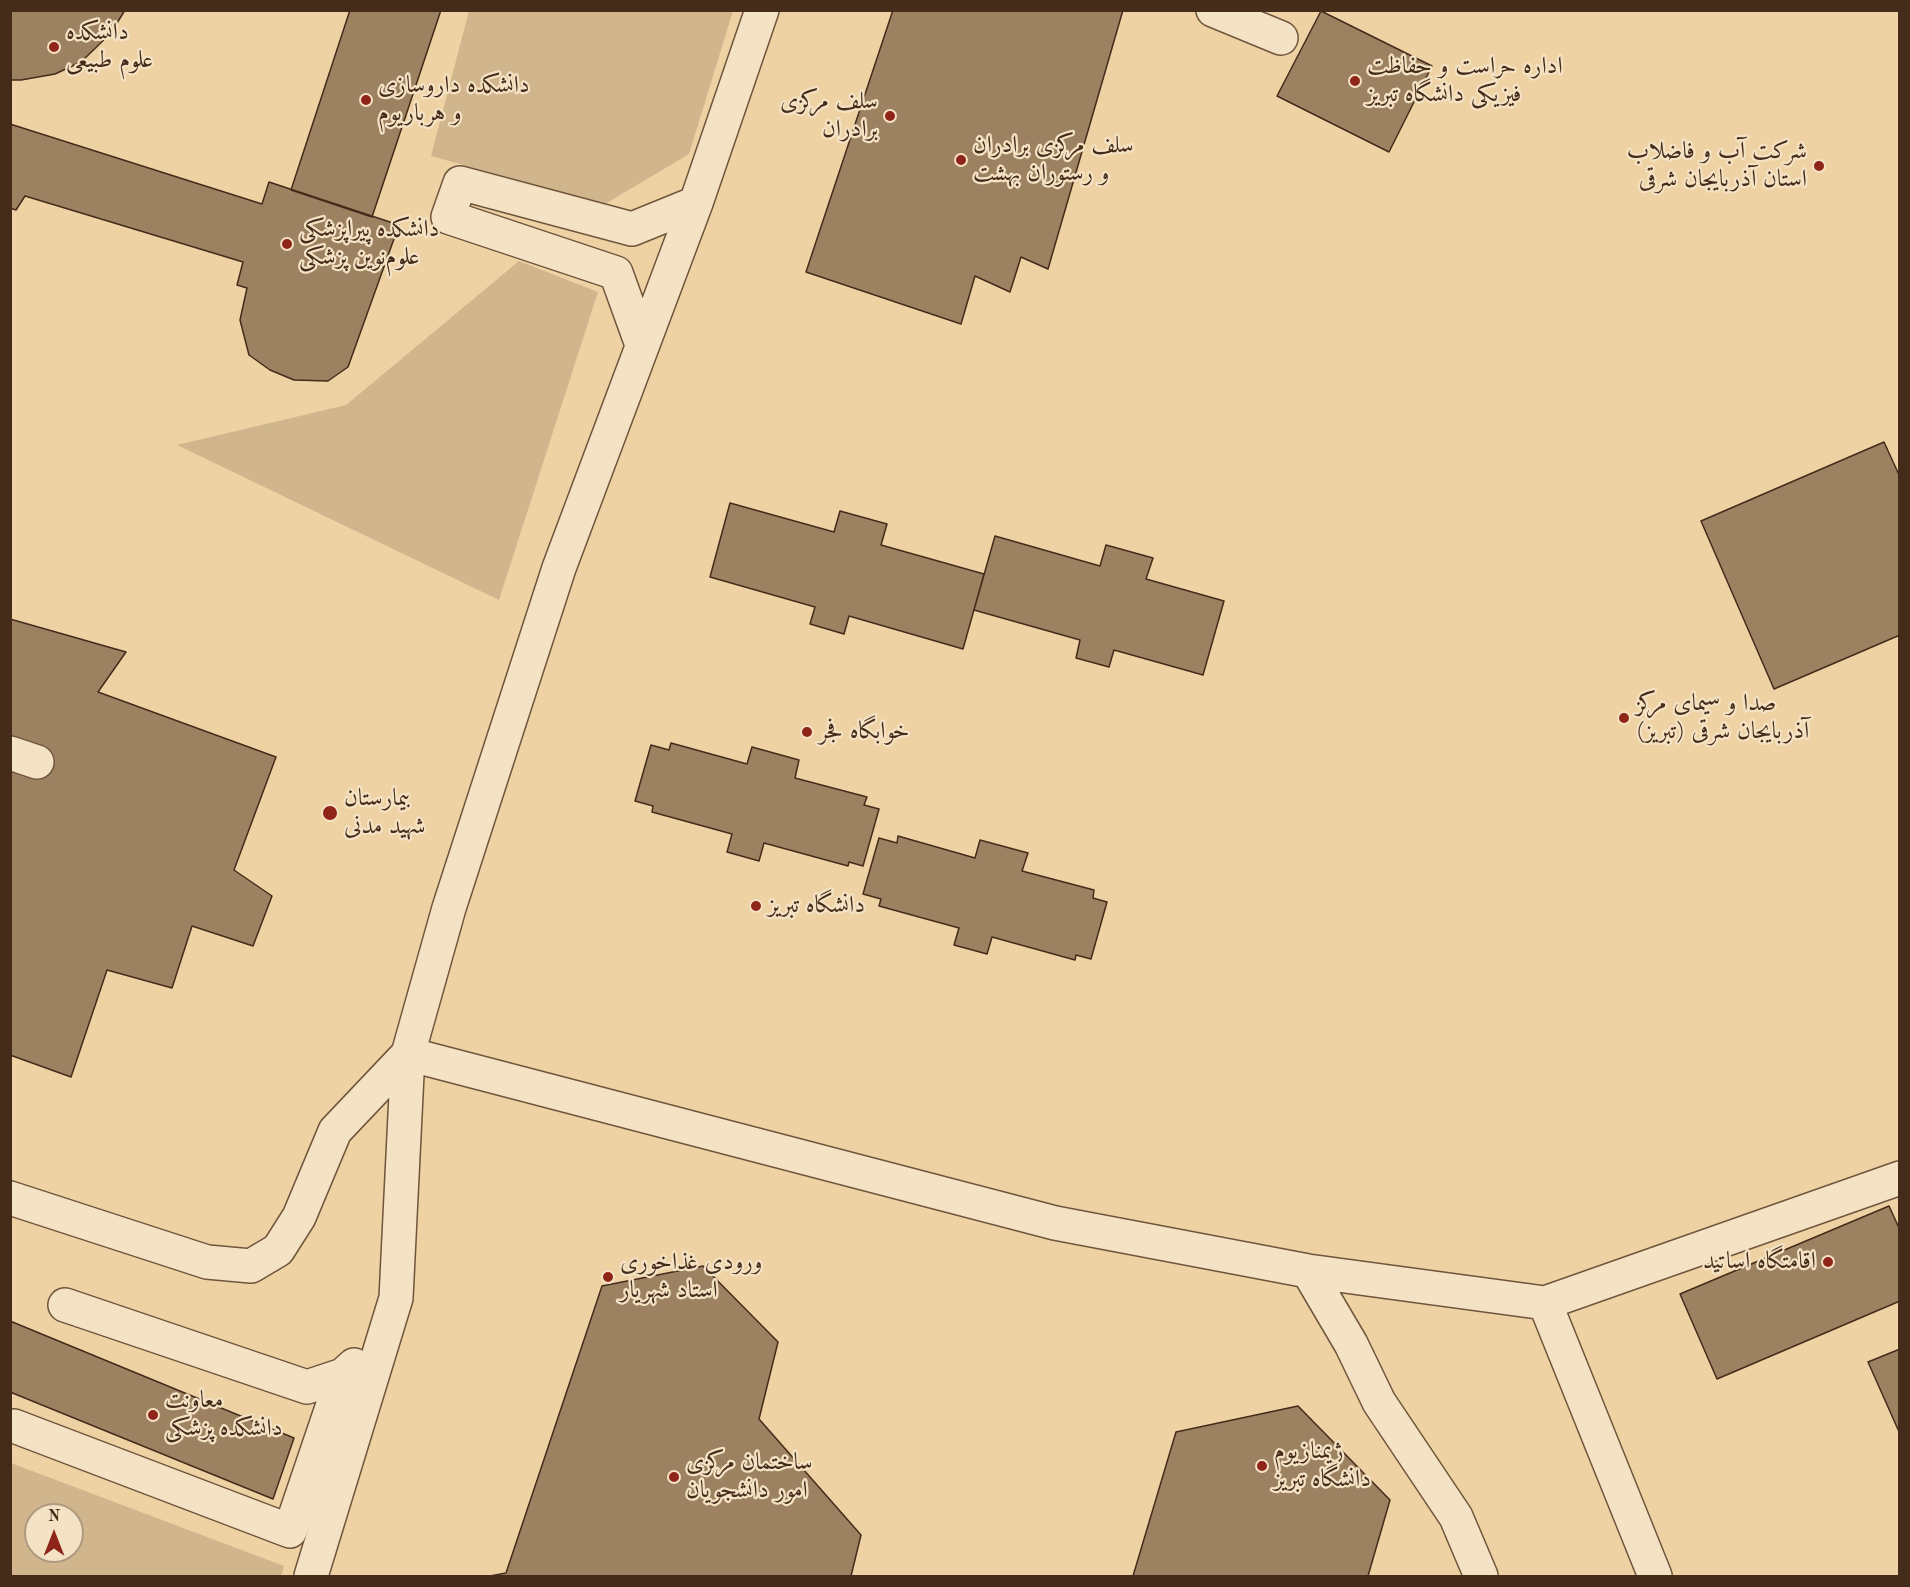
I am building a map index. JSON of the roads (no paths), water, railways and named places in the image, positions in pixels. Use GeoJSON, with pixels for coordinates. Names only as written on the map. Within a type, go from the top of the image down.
{"type":"FeatureCollection","features":[{"type":"Feature","properties":{"kind":"street"},"geometry":{"type":"LineString","coordinates":[[311,1576],[396,1298],[408,1054],[448,908],[559,568],[696,203],[762,10]]}},
{"type":"Feature","properties":{"kind":"street"},"geometry":{"type":"LineString","coordinates":[[1213,10],[1281,38]]}},
{"type":"Feature","properties":{"kind":"street"},"geometry":{"type":"LineString","coordinates":[[642,345],[616,273],[448,217],[460,183],[632,229],[696,203]]}},
{"type":"Feature","properties":{"kind":"street"},"geometry":{"type":"LineString","coordinates":[[10,1197],[207,1262],[251,1266],[278,1250],[299,1217],[335,1131],[408,1054]]}},
{"type":"Feature","properties":{"kind":"street"},"geometry":{"type":"LineString","coordinates":[[408,1054],[1055,1223],[1308,1271],[1545,1303],[1899,1178]]}},
{"type":"Feature","properties":{"kind":"street"},"geometry":{"type":"LineString","coordinates":[[1308,1271],[1351,1344],[1379,1402],[1456,1517],[1481,1576]]}},
{"type":"Feature","properties":{"kind":"street"},"geometry":{"type":"LineString","coordinates":[[65,1305],[307,1387],[343,1375],[369,1351],[396,1298]]}},
{"type":"Feature","properties":{"kind":"street"},"geometry":{"type":"LineString","coordinates":[[1545,1303],[1655,1576]]}},
{"type":"Feature","properties":{"kind":"street"},"geometry":{"type":"LineString","coordinates":[[14,1426],[290,1531],[343,1375]]}},
{"type":"Feature","properties":{"kind":"place","name":"دانشکده علوم طبیعی"},"geometry":{"type":"Point","coordinates":[54,47]}},
{"type":"Feature","properties":{"kind":"place","name":"اداره حراست و حفاظت فیزیکی دانشگاه تبریز"},"geometry":{"type":"Point","coordinates":[1355,81]}},
{"type":"Feature","properties":{"kind":"place","name":"دانشکده داروسازی و هرباریوم"},"geometry":{"type":"Point","coordinates":[366,100]}},
{"type":"Feature","properties":{"kind":"place","name":"سلف مرکزی برادران"},"geometry":{"type":"Point","coordinates":[890,116]}},
{"type":"Feature","properties":{"kind":"place","name":"سلف مرکزی برادران و رستوران بهشت"},"geometry":{"type":"Point","coordinates":[961,160]}},
{"type":"Feature","properties":{"kind":"place","name":"شرکت آب و فاضلاب استان آذربایجان شرقی"},"geometry":{"type":"Point","coordinates":[1819,166]}},
{"type":"Feature","properties":{"kind":"place","name":"دانشکده پیراپزشکی علوم‌نوین پزشکی"},"geometry":{"type":"Point","coordinates":[287,244]}},
{"type":"Feature","properties":{"kind":"place","name":"صدا و سیمای مرکز آذربایجان شرقی (تبریز)"},"geometry":{"type":"Point","coordinates":[1624,718]}},
{"type":"Feature","properties":{"kind":"place","name":"خوابگاه فجر"},"geometry":{"type":"Point","coordinates":[807,732]}},
{"type":"Feature","properties":{"kind":"place","name":"بیمارستان شهید مدنی"},"geometry":{"type":"Point","coordinates":[330,813]}},
{"type":"Feature","properties":{"kind":"place","name":"دانشگاه تبریز"},"geometry":{"type":"Point","coordinates":[756,906]}},
{"type":"Feature","properties":{"kind":"place","name":"اقامتگاه اساتید"},"geometry":{"type":"Point","coordinates":[1828,1262]}},
{"type":"Feature","properties":{"kind":"place","name":"ورودی غذاخوری استاد شهریار"},"geometry":{"type":"Point","coordinates":[608,1277]}},
{"type":"Feature","properties":{"kind":"place","name":"معاونت دانشکده پزشکی"},"geometry":{"type":"Point","coordinates":[153,1415]}},
{"type":"Feature","properties":{"kind":"place","name":"ژیمنازیوم دانشگاه تبریز"},"geometry":{"type":"Point","coordinates":[1262,1466]}},
{"type":"Feature","properties":{"kind":"place","name":"ساختمان مرکزی امور دانشجویان"},"geometry":{"type":"Point","coordinates":[674,1477]}}]}
